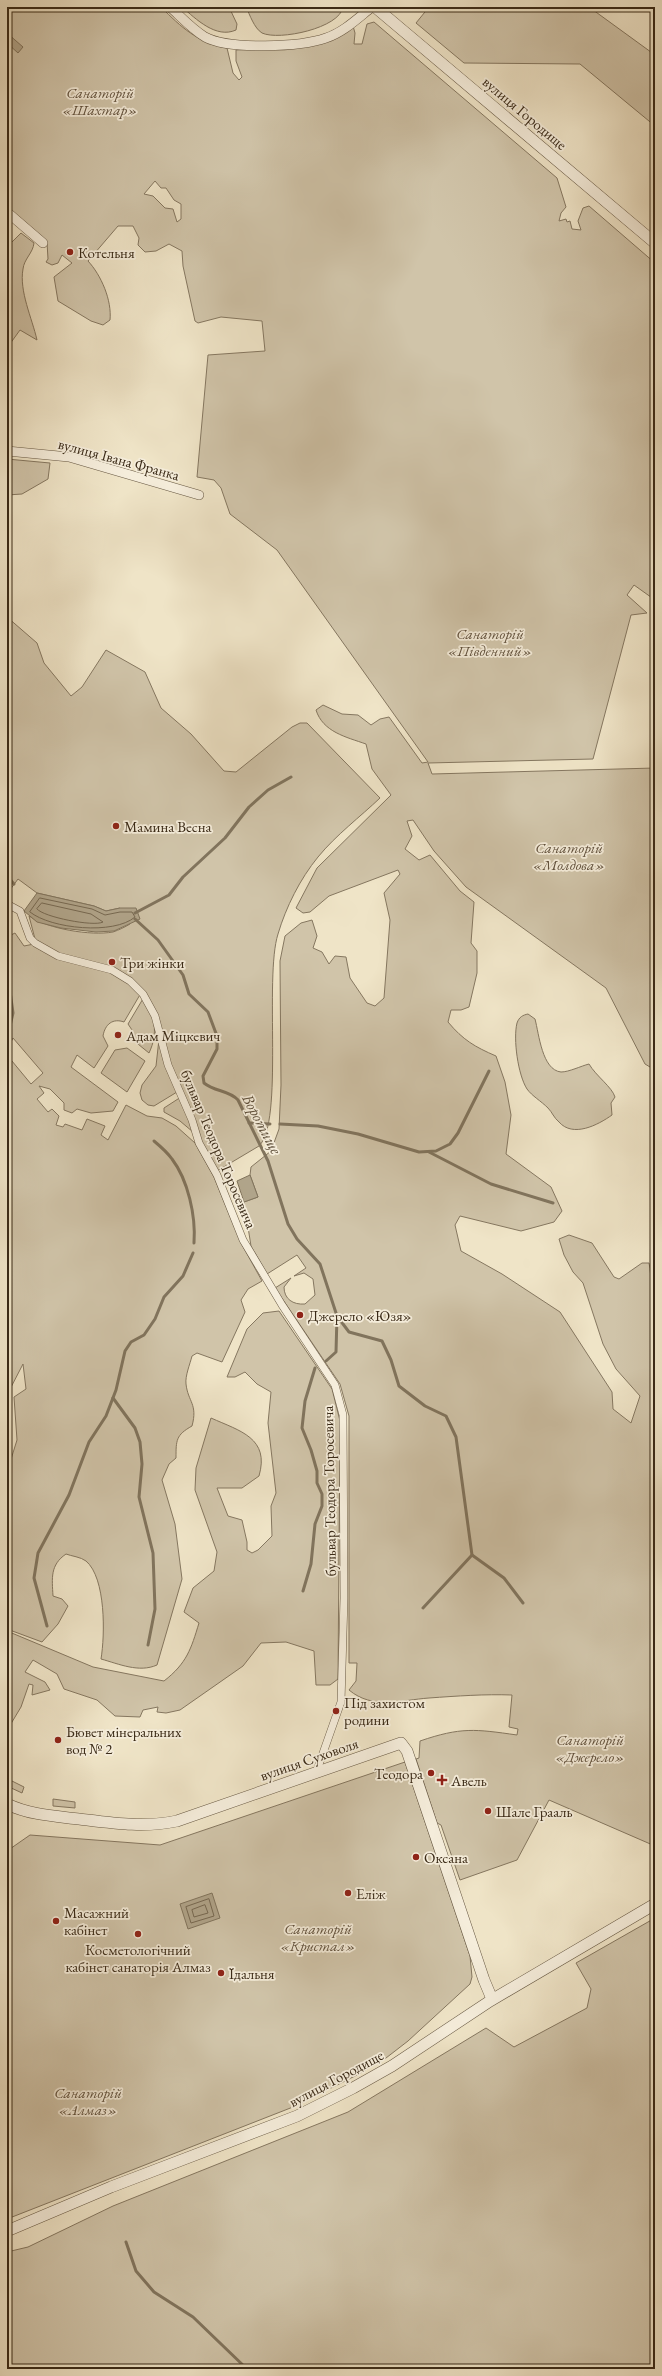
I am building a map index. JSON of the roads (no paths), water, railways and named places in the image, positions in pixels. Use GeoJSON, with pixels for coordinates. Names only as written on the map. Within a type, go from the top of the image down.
{"type":"FeatureCollection","features":[{"type":"Feature","properties":{"kind":"street"},"geometry":{"type":"LineString","coordinates":[[170,7],[205,37],[227,44],[253,46],[302,43],[328,38],[345,28],[374,7]]}},
{"type":"Feature","properties":{"kind":"street","name":"вулиця Городище"},"geometry":{"type":"LineString","coordinates":[[374,7],[655,243]]}},
{"type":"Feature","properties":{"kind":"street"},"geometry":{"type":"LineString","coordinates":[[7,212],[43,242]]}},
{"type":"Feature","properties":{"kind":"street","name":"вулиця Івана Франка"},"geometry":{"type":"LineString","coordinates":[[7,451],[69,458],[199,495]]}},
{"type":"Feature","properties":{"kind":"street","name":"бульвар Теодора Торосевича"},"geometry":{"type":"LineString","coordinates":[[7,904],[20,911],[30,938],[35,943],[58,956],[112,970],[130,981],[143,994],[155,1016],[168,1065],[192,1120],[199,1144],[216,1176],[243,1240],[282,1305],[335,1385],[340,1398],[343,1415],[344,1598],[341,1702],[316,1773]]}},
{"type":"Feature","properties":{"kind":"street","name":"вулиця Суховоля"},"geometry":{"type":"LineString","coordinates":[[7,1804],[44,1816],[118,1824],[161,1824],[177,1821],[401,1743],[405,1746],[409,1756],[484,1980],[492,1999]]}},
{"type":"Feature","properties":{"kind":"street","name":"вулиця Городище"},"geometry":{"type":"LineString","coordinates":[[7,2231],[111,2187],[297,2116],[392,2066],[492,1999],[655,1904]]}},
{"type":"Feature","properties":{"kind":"water"},"geometry":{"type":"Polygon","coordinates":[[[7,33],[23,47],[18,53],[7,43],[7,33]]]}},
{"type":"Feature","properties":{"kind":"water"},"geometry":{"type":"Polygon","coordinates":[[[37,893],[94,906],[106,911],[120,908],[136,908],[140,919],[114,931],[96,932],[61,928],[37,922],[24,911],[37,893]]]}},
{"type":"Feature","properties":{"kind":"water"},"geometry":{"type":"Polygon","coordinates":[[[250,1175],[258,1197],[244,1202],[237,1181],[250,1175]]]}},
{"type":"Feature","properties":{"kind":"water"},"geometry":{"type":"Polygon","coordinates":[[[212,1893],[220,1918],[188,1929],[180,1904],[212,1893]]]}},
{"type":"Feature","properties":{"kind":"waterway"},"geometry":{"type":"LineString","coordinates":[[135,913],[169,895],[183,877],[225,838],[249,807],[268,790],[291,777]]}},
{"type":"Feature","properties":{"kind":"waterway","name":"Воротище"},"geometry":{"type":"LineString","coordinates":[[7,876],[14,884]]}},
{"type":"Feature","properties":{"kind":"waterway","name":"Воротище"},"geometry":{"type":"LineString","coordinates":[[135,919],[158,940],[183,975],[189,994],[208,1012],[217,1036],[217,1049],[203,1076],[204,1083],[208,1086],[230,1094],[238,1100],[268,1161],[288,1224],[297,1239],[320,1264],[337,1316],[349,1332],[382,1341],[391,1360],[399,1386],[425,1406],[446,1416],[456,1437],[472,1555],[423,1608]]}},
{"type":"Feature","properties":{"kind":"waterway"},"geometry":{"type":"LineString","coordinates":[[7,1039],[13,1013],[8,977]]}},
{"type":"Feature","properties":{"kind":"waterway"},"geometry":{"type":"LineString","coordinates":[[280,1124],[318,1126],[358,1134],[419,1152],[436,1151],[450,1144],[458,1133],[489,1071]]}},
{"type":"Feature","properties":{"kind":"waterway"},"geometry":{"type":"LineString","coordinates":[[249,1123],[270,1124]]}},
{"type":"Feature","properties":{"kind":"waterway"},"geometry":{"type":"LineString","coordinates":[[154,1141],[170,1156],[178,1168],[187,1188],[194,1221],[194,1243]]}},
{"type":"Feature","properties":{"kind":"waterway"},"geometry":{"type":"LineString","coordinates":[[429,1152],[491,1184],[553,1203]]}},
{"type":"Feature","properties":{"kind":"waterway"},"geometry":{"type":"LineString","coordinates":[[47,1626],[34,1578],[38,1553],[69,1495],[89,1442],[106,1416],[116,1390],[125,1351],[131,1342],[144,1335],[155,1319],[164,1297],[183,1276],[193,1253]]}},
{"type":"Feature","properties":{"kind":"waterway"},"geometry":{"type":"LineString","coordinates":[[326,1361],[336,1352],[337,1316]]}},
{"type":"Feature","properties":{"kind":"waterway"},"geometry":{"type":"LineString","coordinates":[[303,1591],[311,1564],[315,1524],[322,1506],[322,1494],[317,1483],[317,1471],[311,1450],[302,1428],[305,1401],[315,1368]]}},
{"type":"Feature","properties":{"kind":"waterway"},"geometry":{"type":"LineString","coordinates":[[113,1398],[135,1428],[140,1442],[142,1464],[139,1497],[153,1553],[155,1609],[148,1645]]}},
{"type":"Feature","properties":{"kind":"waterway"},"geometry":{"type":"LineString","coordinates":[[472,1555],[504,1578],[523,1603]]}},
{"type":"Feature","properties":{"kind":"waterway"},"geometry":{"type":"LineString","coordinates":[[126,2242],[136,2271],[154,2292],[193,2317],[247,2369]]}},
{"type":"Feature","properties":{"kind":"place","name":"Котельня"},"geometry":{"type":"Point","coordinates":[70,252]}},
{"type":"Feature","properties":{"kind":"place","name":"Мамина Весна"},"geometry":{"type":"Point","coordinates":[116,826]}},
{"type":"Feature","properties":{"kind":"place","name":"Три жінки"},"geometry":{"type":"Point","coordinates":[112,962]}},
{"type":"Feature","properties":{"kind":"place","name":"Адам Міцкевич"},"geometry":{"type":"Point","coordinates":[118,1035]}},
{"type":"Feature","properties":{"kind":"place","name":"Джерело «Юзя»"},"geometry":{"type":"Point","coordinates":[300,1315]}},
{"type":"Feature","properties":{"kind":"place","name":"Під захистом родини"},"geometry":{"type":"Point","coordinates":[336,1711]}},
{"type":"Feature","properties":{"kind":"place","name":"Бювет мінеральних вод № 2"},"geometry":{"type":"Point","coordinates":[58,1740]}},
{"type":"Feature","properties":{"kind":"place","name":"Теодора"},"geometry":{"type":"Point","coordinates":[431,1773]}},
{"type":"Feature","properties":{"kind":"place","name":"Авель"},"geometry":{"type":"Point","coordinates":[442,1780]}},
{"type":"Feature","properties":{"kind":"place","name":"Шале Грааль"},"geometry":{"type":"Point","coordinates":[488,1811]}},
{"type":"Feature","properties":{"kind":"place","name":"Оксана"},"geometry":{"type":"Point","coordinates":[416,1857]}},
{"type":"Feature","properties":{"kind":"place","name":"Еліж"},"geometry":{"type":"Point","coordinates":[348,1893]}},
{"type":"Feature","properties":{"kind":"place","name":"Масажний кабінет"},"geometry":{"type":"Point","coordinates":[56,1921]}},
{"type":"Feature","properties":{"kind":"place","name":"Косметологічний кабінет санаторія Алмаз"},"geometry":{"type":"Point","coordinates":[138,1934]}},
{"type":"Feature","properties":{"kind":"place","name":"Їдальня"},"geometry":{"type":"Point","coordinates":[221,1973]}},
{"type":"Feature","properties":{"kind":"park label","name":"Санаторій «Шахтар»"},"geometry":{"type":"Point","coordinates":[100,100]}},
{"type":"Feature","properties":{"kind":"park label","name":"Санаторій «Південний»"},"geometry":{"type":"Point","coordinates":[490,642]}},
{"type":"Feature","properties":{"kind":"park label","name":"Санаторій «Молдова»"},"geometry":{"type":"Point","coordinates":[569,856]}},
{"type":"Feature","properties":{"kind":"park label","name":"Санаторій «Джерело»"},"geometry":{"type":"Point","coordinates":[590,1748]}},
{"type":"Feature","properties":{"kind":"park label","name":"Санаторій «Кристал»"},"geometry":{"type":"Point","coordinates":[318,1936]}},
{"type":"Feature","properties":{"kind":"park label","name":"Санаторій «Алмаз»"},"geometry":{"type":"Point","coordinates":[88,2100]}}]}
